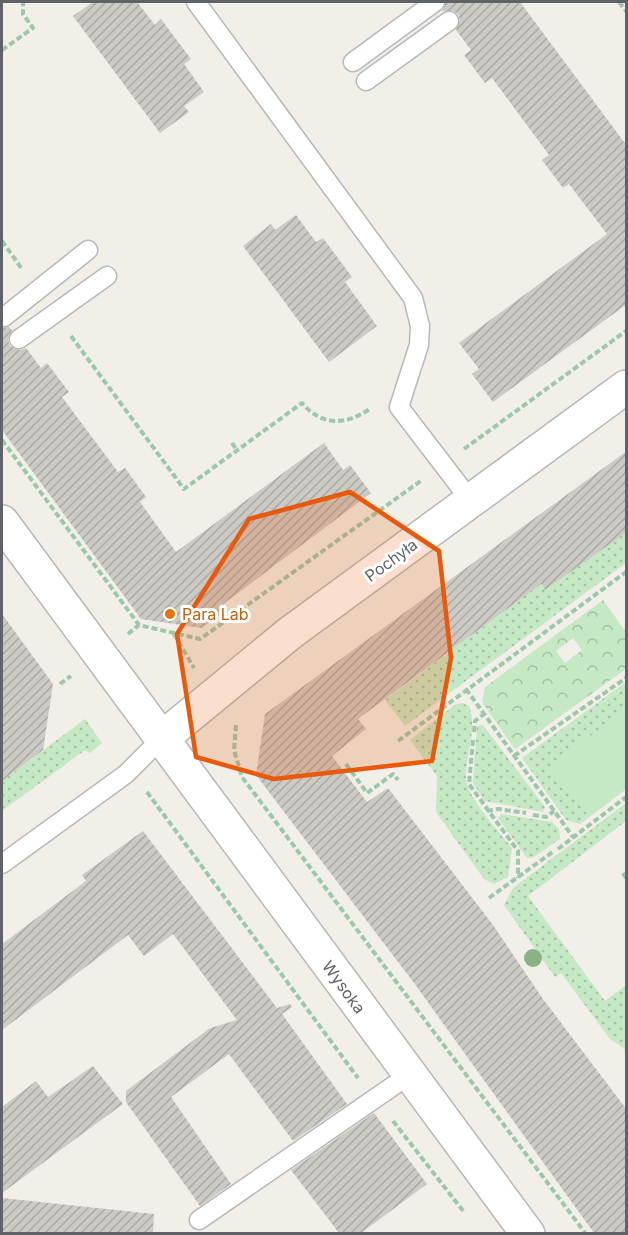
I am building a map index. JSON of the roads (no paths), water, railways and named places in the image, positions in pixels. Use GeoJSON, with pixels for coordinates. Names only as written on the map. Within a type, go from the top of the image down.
{"type":"FeatureCollection","features":[{"type":"Feature","properties":{"kind":"street","name":"Pochyła"},"geometry":{"type":"LineString","coordinates":[[160,739],[290,633],[627,387]]}},
{"type":"Feature","properties":{"kind":"street","name":"Wysoka"},"geometry":{"type":"LineString","coordinates":[[2,522],[160,739],[528,1233]]}},
{"type":"Feature","properties":{"kind":"lane"},"geometry":{"type":"LineString","coordinates":[[196,2],[413,298],[420,326],[418,345],[399,407],[471,501]]}},
{"type":"Feature","properties":{"kind":"lane"},"geometry":{"type":"LineString","coordinates":[[353,62],[435,2]]}},
{"type":"Feature","properties":{"kind":"lane"},"geometry":{"type":"LineString","coordinates":[[366,81],[450,21]]}},
{"type":"Feature","properties":{"kind":"lane"},"geometry":{"type":"LineString","coordinates":[[4,317],[88,250]]}},
{"type":"Feature","properties":{"kind":"lane"},"geometry":{"type":"LineString","coordinates":[[19,339],[106,276]]}},
{"type":"Feature","properties":{"kind":"lane"},"geometry":{"type":"LineString","coordinates":[[2,864],[131,769],[160,739]]}},
{"type":"Feature","properties":{"kind":"lane"},"geometry":{"type":"LineString","coordinates":[[199,1220],[409,1075]]}},
{"type":"Feature","properties":{"kind":"place","name":"Para Lab"},"geometry":{"type":"Point","coordinates":[170,614]}}]}
